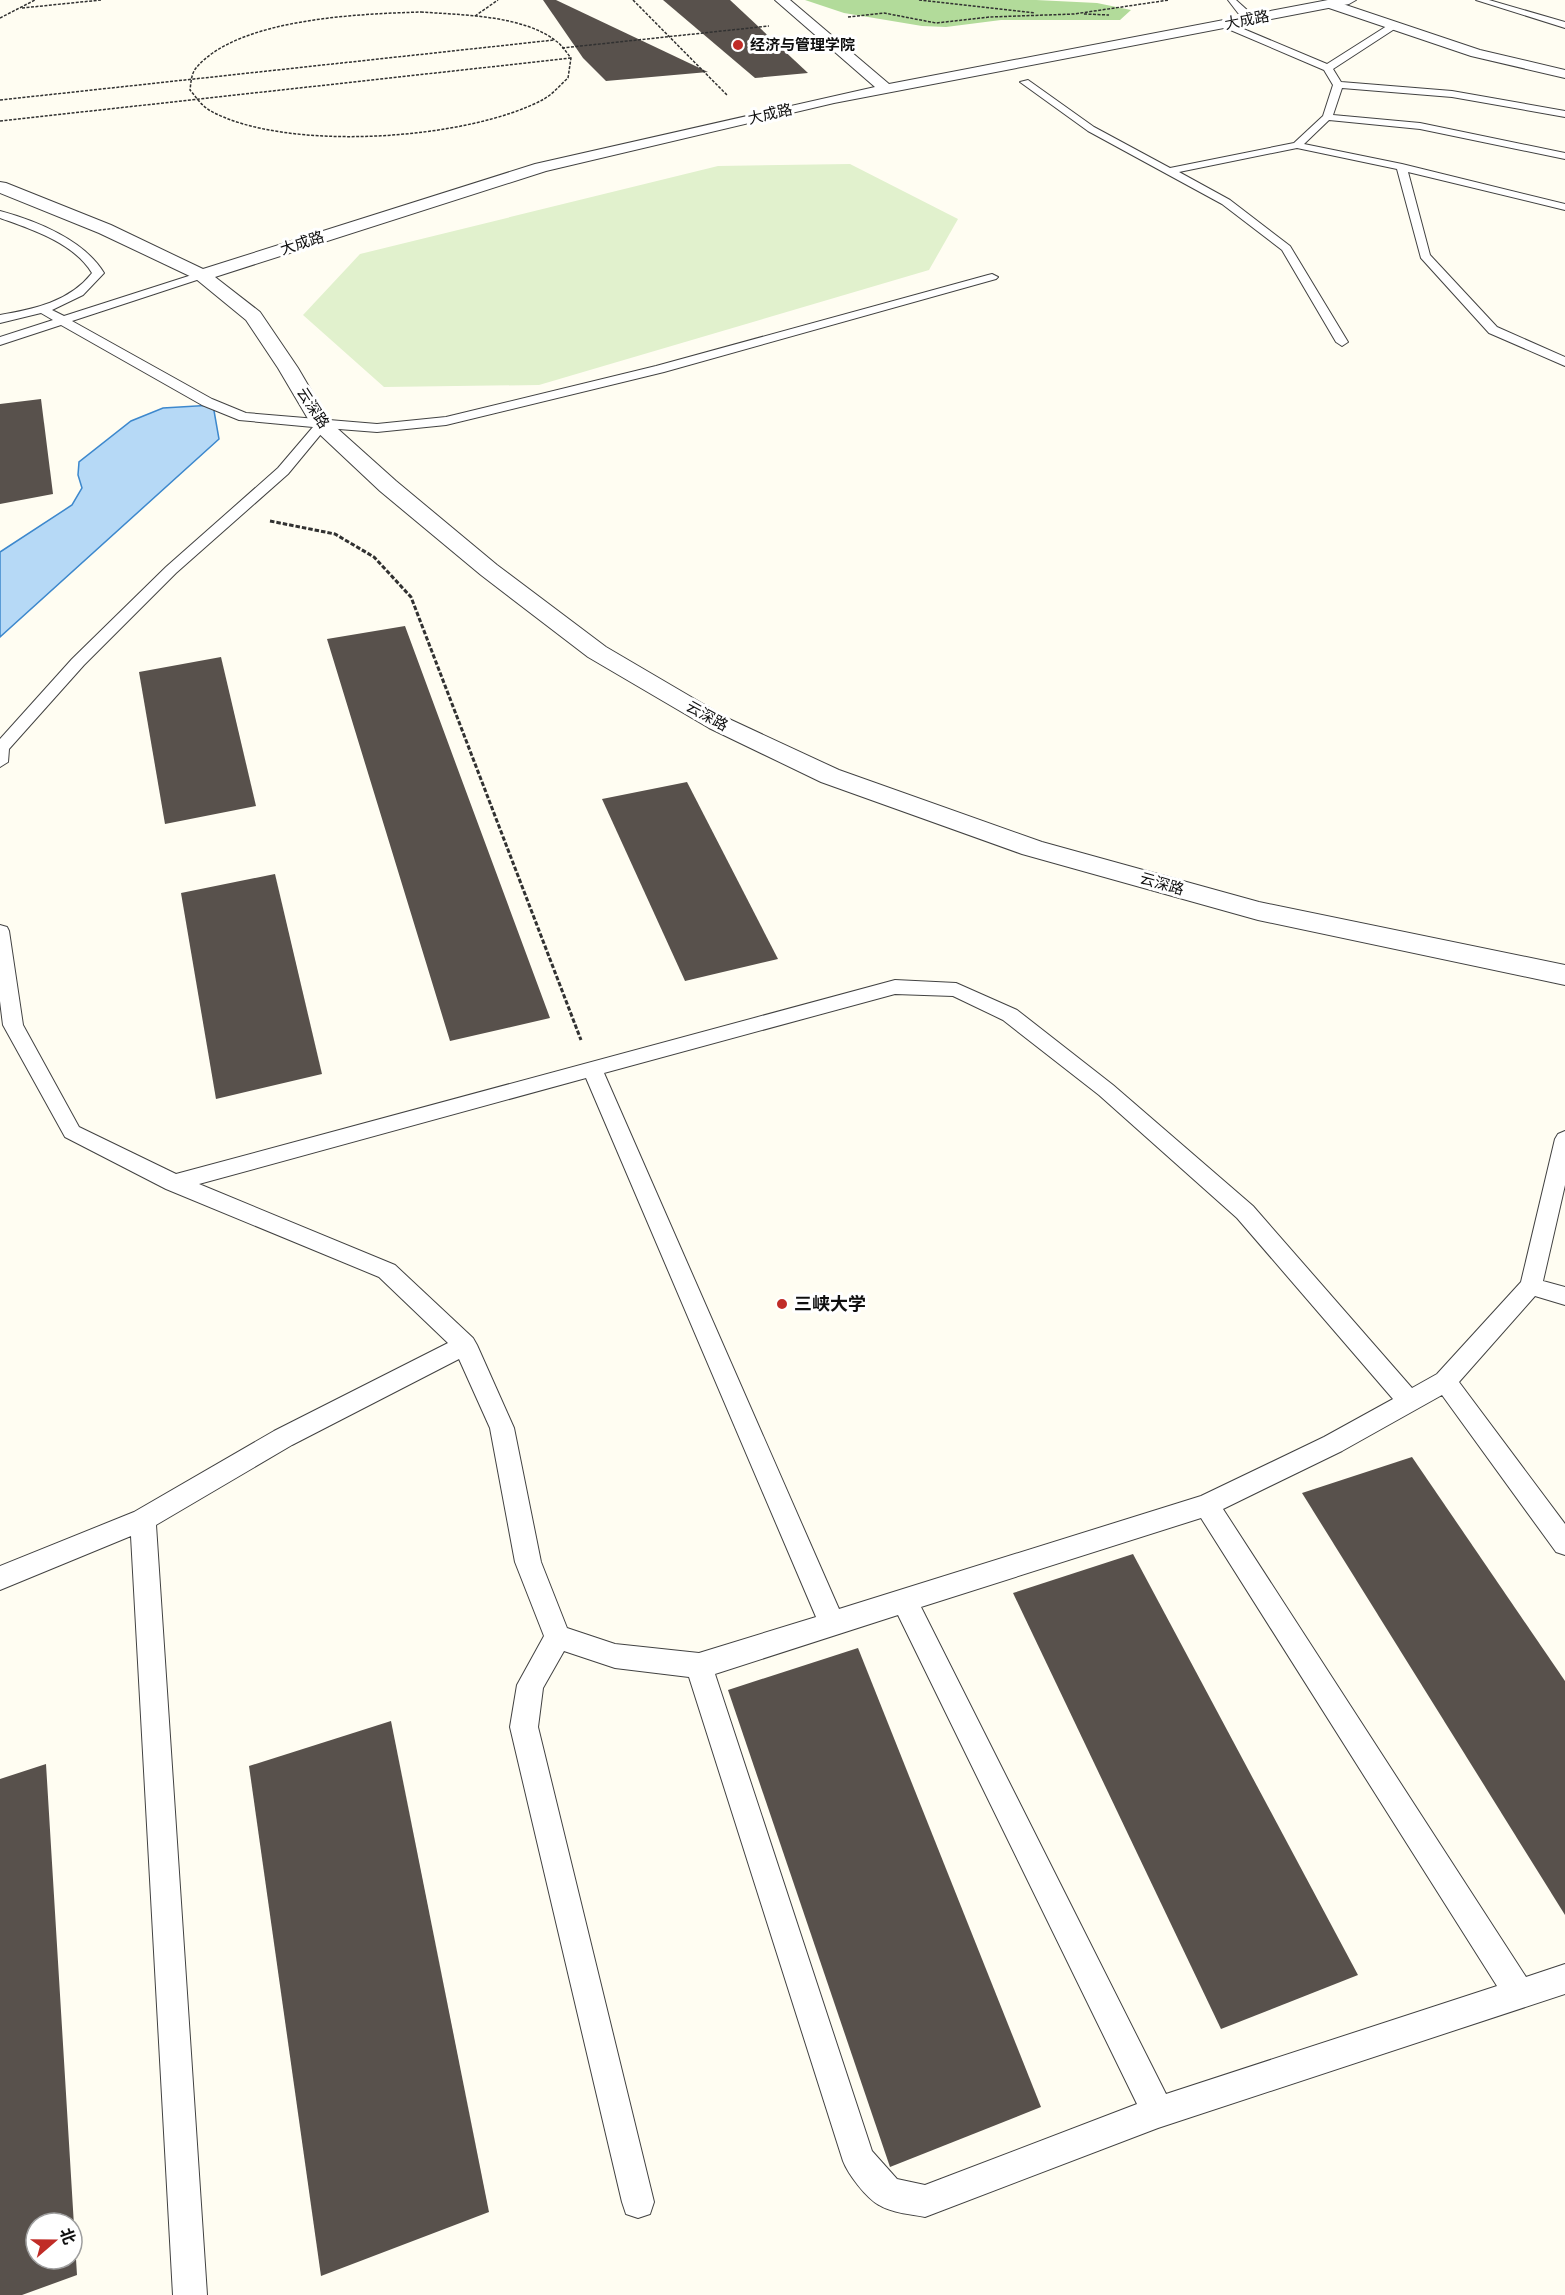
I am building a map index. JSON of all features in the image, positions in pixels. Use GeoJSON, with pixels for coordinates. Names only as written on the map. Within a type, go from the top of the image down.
{"type":"FeatureCollection","features":[{"type":"Feature","properties":{"kind":"street"},"geometry":{"type":"LineString","coordinates":[[782,0],[886,89]]}},
{"type":"Feature","properties":{"kind":"street","name":"大成路"},"geometry":{"type":"LineString","coordinates":[[202,275],[541,167],[886,89],[1253,19],[1326,2],[1349,0]]}},
{"type":"Feature","properties":{"kind":"street"},"geometry":{"type":"LineString","coordinates":[[1326,2],[1476,53],[1565,74]]}},
{"type":"Feature","properties":{"kind":"street","name":"云深路"},"geometry":{"type":"LineString","coordinates":[[0,187],[105,229],[202,275],[253,316],[288,368],[321,425],[388,486],[489,570],[597,652],[718,723],[830,776],[1032,848],[1258,911],[1478,959],[1565,975]]}},
{"type":"Feature","properties":{"kind":"lane"},"geometry":{"type":"LineString","coordinates":[[1232,0],[1240,11],[1253,19]]}},
{"type":"Feature","properties":{"kind":"lane"},"geometry":{"type":"LineString","coordinates":[[1480,0],[1562,23]]}},
{"type":"Feature","properties":{"kind":"lane"},"geometry":{"type":"LineString","coordinates":[[1224,24],[1328,68],[1338,85],[1327,117],[1297,145]]}},
{"type":"Feature","properties":{"kind":"lane"},"geometry":{"type":"LineString","coordinates":[[1328,68],[1393,26]]}},
{"type":"Feature","properties":{"kind":"lane"},"geometry":{"type":"LineString","coordinates":[[1025,82],[1091,129],[1226,202],[1286,248],[1342,342]]}},
{"type":"Feature","properties":{"kind":"lane"},"geometry":{"type":"LineString","coordinates":[[1338,85],[1397,87],[1495,99],[1565,114]]}},
{"type":"Feature","properties":{"kind":"lane"},"geometry":{"type":"LineString","coordinates":[[1327,117],[1420,126],[1565,156]]}},
{"type":"Feature","properties":{"kind":"lane"},"geometry":{"type":"LineString","coordinates":[[1170,171],[1297,145],[1402,167],[1565,207]]}},
{"type":"Feature","properties":{"kind":"lane"},"geometry":{"type":"LineString","coordinates":[[1402,167],[1425,256],[1493,330],[1565,362]]}},
{"type":"Feature","properties":{"kind":"lane"},"geometry":{"type":"LineString","coordinates":[[0,214],[40,228],[96,265],[98,273],[91,286],[58,305],[0,319]]}},
{"type":"Feature","properties":{"kind":"lane"},"geometry":{"type":"LineString","coordinates":[[0,340],[202,275]]}},
{"type":"Feature","properties":{"kind":"lane"},"geometry":{"type":"LineString","coordinates":[[42,309],[213,405],[244,417],[377,428],[446,421],[660,369],[992,277]]}},
{"type":"Feature","properties":{"kind":"lane"},"geometry":{"type":"LineString","coordinates":[[0,762],[1,748],[78,662],[171,570],[283,471],[321,425]]}},
{"type":"Feature","properties":{"kind":"lane"},"geometry":{"type":"LineString","coordinates":[[0,931],[13,1025],[72,1132],[174,1183],[387,1271],[465,1345],[502,1428],[528,1562],[558,1637],[615,1656],[699,1666],[1207,1504],[1333,1444],[1445,1381],[1531,1286],[1565,1139]]}},
{"type":"Feature","properties":{"kind":"lane"},"geometry":{"type":"LineString","coordinates":[[174,1183],[895,987],[956,990],[1010,1015],[1106,1090],[1206,1176],[1245,1212],[1409,1401]]}},
{"type":"Feature","properties":{"kind":"lane"},"geometry":{"type":"LineString","coordinates":[[592,1069],[833,1625]]}},
{"type":"Feature","properties":{"kind":"lane"},"geometry":{"type":"LineString","coordinates":[[1531,1286],[1565,1296]]}},
{"type":"Feature","properties":{"kind":"lane"},"geometry":{"type":"LineString","coordinates":[[0,1578],[143,1520],[283,1438],[465,1345]]}},
{"type":"Feature","properties":{"kind":"lane"},"geometry":{"type":"LineString","coordinates":[[1445,1381],[1565,1544]]}},
{"type":"Feature","properties":{"kind":"lane"},"geometry":{"type":"LineString","coordinates":[[1207,1504],[1519,1994]]}},
{"type":"Feature","properties":{"kind":"lane"},"geometry":{"type":"LineString","coordinates":[[143,1520],[190,2295]]}},
{"type":"Feature","properties":{"kind":"lane"},"geometry":{"type":"LineString","coordinates":[[905,1602],[1158,2112]]}},
{"type":"Feature","properties":{"kind":"lane"},"geometry":{"type":"LineString","coordinates":[[558,1637],[530,1685],[524,1727],[638,2202]]}},
{"type":"Feature","properties":{"kind":"lane"},"geometry":{"type":"LineString","coordinates":[[699,1666],[859,2161],[888,2193],[925,2201],[1158,2112],[1565,1979]]}},
{"type":"Feature","properties":{"kind":"path"},"geometry":{"type":"LineString","coordinates":[[0,18],[35,0]]}},
{"type":"Feature","properties":{"kind":"path"},"geometry":{"type":"LineString","coordinates":[[22,8],[101,0]]}},
{"type":"Feature","properties":{"kind":"path"},"geometry":{"type":"LineString","coordinates":[[475,16],[498,0]]}},
{"type":"Feature","properties":{"kind":"path"},"geometry":{"type":"LineString","coordinates":[[633,0],[750,118]]}},
{"type":"Feature","properties":{"kind":"path"},"geometry":{"type":"LineString","coordinates":[[919,0],[977,8],[1055,14]]}},
{"type":"Feature","properties":{"kind":"path"},"geometry":{"type":"LineString","coordinates":[[562,48],[884,13],[936,23],[990,17],[1055,14],[1169,0]]}},
{"type":"Feature","properties":{"kind":"path"},"geometry":{"type":"LineString","coordinates":[[410,13],[475,16],[522,26],[555,40],[571,58],[568,78],[543,99],[499,117],[439,130],[371,136],[305,135],[248,125],[208,110],[190,90],[194,70],[217,51],[256,34],[306,21],[363,14],[410,13]]}},
{"type":"Feature","properties":{"kind":"path"},"geometry":{"type":"LineString","coordinates":[[0,100],[555,40]]}},
{"type":"Feature","properties":{"kind":"path"},"geometry":{"type":"LineString","coordinates":[[0,121],[571,58]]}},
{"type":"Feature","properties":{"kind":"path"},"geometry":{"type":"LineString","coordinates":[[234,513],[335,534],[374,557],[411,597],[592,1069]]}},
{"type":"Feature","properties":{"kind":"green space"},"geometry":{"type":"Polygon","coordinates":[[[805,0],[1036,0],[1097,3],[1131,10],[1120,20],[1001,20],[946,27],[922,26],[844,13],[805,0]]]}},
{"type":"Feature","properties":{"kind":"green space"},"geometry":{"type":"Polygon","coordinates":[[[850,164],[958,219],[929,270],[539,385],[384,387],[303,315],[360,254],[718,166],[850,164]]]}},
{"type":"Feature","properties":{"kind":"water"},"geometry":{"type":"Polygon","coordinates":[[[213,405],[219,439],[0,637],[0,552],[72,505],[82,488],[78,475],[79,462],[131,421],[163,408],[213,405]]]}},
{"type":"Feature","properties":{"kind":"building"},"geometry":{"type":"Polygon","coordinates":[[[543,0],[556,0],[708,72],[606,81],[583,58],[543,0]]]}},
{"type":"Feature","properties":{"kind":"building"},"geometry":{"type":"Polygon","coordinates":[[[663,0],[730,0],[808,73],[755,78],[663,0]]]}},
{"type":"Feature","properties":{"kind":"building"},"geometry":{"type":"Polygon","coordinates":[[[41,399],[53,494],[0,504],[0,404],[41,399]]]}},
{"type":"Feature","properties":{"kind":"building"},"geometry":{"type":"Polygon","coordinates":[[[405,626],[550,1018],[450,1041],[327,639],[405,626]]]}},
{"type":"Feature","properties":{"kind":"building"},"geometry":{"type":"Polygon","coordinates":[[[221,657],[256,806],[165,824],[139,672],[221,657]]]}},
{"type":"Feature","properties":{"kind":"building"},"geometry":{"type":"Polygon","coordinates":[[[687,782],[778,959],[685,981],[602,799],[687,782]]]}},
{"type":"Feature","properties":{"kind":"building"},"geometry":{"type":"Polygon","coordinates":[[[275,874],[322,1074],[216,1099],[181,893],[275,874]]]}},
{"type":"Feature","properties":{"kind":"building"},"geometry":{"type":"Polygon","coordinates":[[[1412,1457],[1565,1681],[1565,1915],[1302,1493],[1412,1457]]]}},
{"type":"Feature","properties":{"kind":"building"},"geometry":{"type":"Polygon","coordinates":[[[1133,1554],[1358,1975],[1221,2029],[1013,1593],[1133,1554]]]}},
{"type":"Feature","properties":{"kind":"building"},"geometry":{"type":"Polygon","coordinates":[[[858,1648],[1041,2107],[890,2167],[728,1690],[858,1648]]]}},
{"type":"Feature","properties":{"kind":"building"},"geometry":{"type":"Polygon","coordinates":[[[391,1721],[489,2212],[321,2276],[249,1766],[391,1721]]]}},
{"type":"Feature","properties":{"kind":"building"},"geometry":{"type":"Polygon","coordinates":[[[46,1764],[73,2211],[24,2211],[24,2271],[77,2271],[77,2275],[22,2295],[0,2295],[0,1779],[46,1764]]]}},
{"type":"Feature","properties":{"kind":"place","name":"经济与管理学院"},"geometry":{"type":"Point","coordinates":[738,45]}},
{"type":"Feature","properties":{"kind":"place","name":"三峡大学"},"geometry":{"type":"Point","coordinates":[782,1304]}}]}
